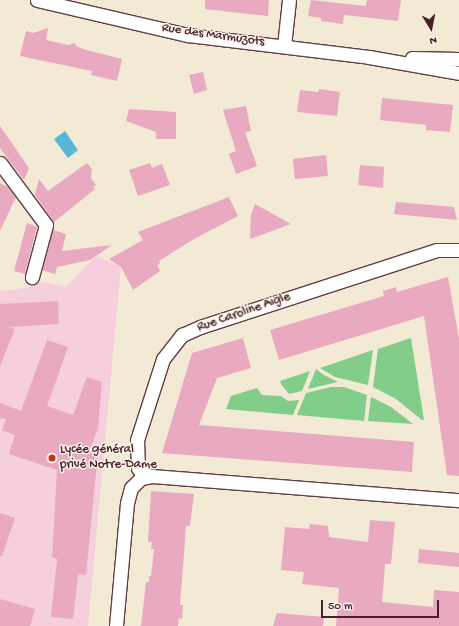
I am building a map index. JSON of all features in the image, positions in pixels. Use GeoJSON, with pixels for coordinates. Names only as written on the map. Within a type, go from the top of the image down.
{"type":"FeatureCollection","features":[{"type":"Feature","properties":{"kind":"street","name":"Rue des Marmuzots"},"geometry":{"type":"LineString","coordinates":[[37,0],[188,35],[369,57],[459,73]]}},
{"type":"Feature","properties":{"kind":"street"},"geometry":{"type":"LineString","coordinates":[[284,46],[289,0]]}},
{"type":"Feature","properties":{"kind":"street","name":"Rue des Marmuzots"},"geometry":{"type":"LineString","coordinates":[[369,57],[459,59]]}},
{"type":"Feature","properties":{"kind":"street"},"geometry":{"type":"LineString","coordinates":[[0,163],[46,226],[32,277]]}},
{"type":"Feature","properties":{"kind":"street","name":"Rue Caroline Aigle"},"geometry":{"type":"LineString","coordinates":[[151,476],[142,473],[138,468],[137,440],[163,359],[182,335],[200,327],[437,250],[459,250]]}},
{"type":"Feature","properties":{"kind":"street"},"geometry":{"type":"LineString","coordinates":[[116,626],[128,495],[137,480],[151,476],[459,500]]}},
{"type":"Feature","properties":{"kind":"shaded area","name":"Lycée général privé Notre-Dame"},"geometry":{"type":"Polygon","coordinates":[[[96,256],[121,267],[88,626],[0,626],[0,291],[21,289],[44,282],[66,287],[96,256]]]}},
{"type":"Feature","properties":{"kind":"green space"},"geometry":{"type":"Polygon","coordinates":[[[411,338],[424,420],[396,399],[373,387],[378,349],[411,338]]]}},
{"type":"Feature","properties":{"kind":"green space"},"geometry":{"type":"Polygon","coordinates":[[[373,350],[368,385],[335,377],[320,368],[373,350]]]}},
{"type":"Feature","properties":{"kind":"green space"},"geometry":{"type":"Polygon","coordinates":[[[316,369],[324,375],[338,382],[308,389],[316,369]]]}},
{"type":"Feature","properties":{"kind":"green space"},"geometry":{"type":"Polygon","coordinates":[[[310,371],[302,391],[289,394],[281,384],[280,381],[310,371]]]}},
{"type":"Feature","properties":{"kind":"green space"},"geometry":{"type":"Polygon","coordinates":[[[331,387],[344,387],[367,395],[364,421],[297,415],[306,393],[331,387]]]}},
{"type":"Feature","properties":{"kind":"green space"},"geometry":{"type":"Polygon","coordinates":[[[257,388],[262,395],[281,396],[288,401],[299,400],[293,415],[226,409],[231,396],[257,388]]]}},
{"type":"Feature","properties":{"kind":"green space"},"geometry":{"type":"Polygon","coordinates":[[[371,397],[391,407],[413,424],[368,421],[371,397]]]}},
{"type":"Feature","properties":{"kind":"water"},"geometry":{"type":"Polygon","coordinates":[[[65,131],[78,150],[68,158],[54,139],[65,131]]]}},
{"type":"Feature","properties":{"kind":"building"},"geometry":{"type":"Polygon","coordinates":[[[205,0],[269,0],[268,16],[205,9],[205,0]]]}},
{"type":"Feature","properties":{"kind":"building"},"geometry":{"type":"Polygon","coordinates":[[[311,0],[366,6],[367,0],[401,0],[398,21],[344,15],[343,24],[321,21],[321,18],[308,16],[311,0]]]}},
{"type":"Feature","properties":{"kind":"building"},"geometry":{"type":"Polygon","coordinates":[[[48,28],[46,40],[68,45],[75,43],[76,46],[86,50],[122,59],[117,81],[91,75],[92,71],[20,56],[26,31],[33,33],[48,28]]]}},
{"type":"Feature","properties":{"kind":"building"},"geometry":{"type":"Polygon","coordinates":[[[203,72],[207,90],[194,94],[189,75],[203,72]]]}},
{"type":"Feature","properties":{"kind":"building"},"geometry":{"type":"Polygon","coordinates":[[[319,89],[340,92],[337,116],[297,112],[300,90],[318,92],[319,89]]]}},
{"type":"Feature","properties":{"kind":"building"},"geometry":{"type":"Polygon","coordinates":[[[382,98],[453,105],[450,132],[426,130],[426,125],[380,120],[382,98]]]}},
{"type":"Feature","properties":{"kind":"building"},"geometry":{"type":"Polygon","coordinates":[[[246,106],[251,131],[245,132],[257,166],[236,174],[229,154],[236,151],[223,110],[246,106]]]}},
{"type":"Feature","properties":{"kind":"building"},"geometry":{"type":"Polygon","coordinates":[[[129,109],[176,112],[176,139],[156,139],[156,132],[126,121],[129,109]]]}},
{"type":"Feature","properties":{"kind":"building"},"geometry":{"type":"Polygon","coordinates":[[[0,126],[29,168],[24,180],[0,148],[0,126]]]}},
{"type":"Feature","properties":{"kind":"building"},"geometry":{"type":"Polygon","coordinates":[[[326,155],[328,176],[295,179],[293,159],[326,155]]]}},
{"type":"Feature","properties":{"kind":"building"},"geometry":{"type":"Polygon","coordinates":[[[87,163],[92,169],[91,178],[96,185],[93,187],[95,189],[54,222],[35,195],[39,179],[48,191],[87,163]]]}},
{"type":"Feature","properties":{"kind":"building"},"geometry":{"type":"Polygon","coordinates":[[[150,163],[152,168],[162,164],[170,185],[138,196],[129,170],[150,163]]]}},
{"type":"Feature","properties":{"kind":"building"},"geometry":{"type":"Polygon","coordinates":[[[360,165],[384,167],[383,188],[358,185],[360,165]]]}},
{"type":"Feature","properties":{"kind":"building"},"geometry":{"type":"Polygon","coordinates":[[[0,183],[8,187],[16,197],[0,231],[0,183]]]}},
{"type":"Feature","properties":{"kind":"building"},"geometry":{"type":"Polygon","coordinates":[[[229,197],[238,216],[194,239],[159,261],[160,264],[157,265],[160,271],[133,290],[121,267],[109,259],[143,240],[138,232],[229,197]]]}},
{"type":"Feature","properties":{"kind":"building"},"geometry":{"type":"Polygon","coordinates":[[[396,202],[454,207],[457,220],[394,214],[396,202]]]}},
{"type":"Feature","properties":{"kind":"building"},"geometry":{"type":"Polygon","coordinates":[[[255,204],[291,224],[250,239],[251,215],[255,204]]]}},
{"type":"Feature","properties":{"kind":"building"},"geometry":{"type":"Polygon","coordinates":[[[27,223],[37,227],[25,274],[14,271],[27,223]]]}},
{"type":"Feature","properties":{"kind":"building"},"geometry":{"type":"Polygon","coordinates":[[[53,230],[66,234],[62,251],[112,245],[90,260],[57,267],[55,274],[42,270],[53,230]]]}},
{"type":"Feature","properties":{"kind":"building"},"geometry":{"type":"Polygon","coordinates":[[[448,277],[459,339],[459,476],[447,475],[424,316],[279,360],[270,330],[384,296],[383,291],[396,287],[397,292],[448,277]]]}},
{"type":"Feature","properties":{"kind":"building"},"geometry":{"type":"Polygon","coordinates":[[[58,301],[59,324],[9,327],[15,329],[0,366],[0,304],[58,301]]]}},
{"type":"Feature","properties":{"kind":"building"},"geometry":{"type":"Polygon","coordinates":[[[243,338],[251,368],[217,378],[199,425],[414,442],[412,472],[162,453],[192,353],[243,338]]]}},
{"type":"Feature","properties":{"kind":"building"},"geometry":{"type":"Polygon","coordinates":[[[47,340],[68,347],[47,406],[73,415],[87,377],[102,382],[98,428],[89,452],[98,452],[86,575],[78,574],[73,619],[51,617],[57,559],[52,557],[57,470],[9,454],[15,435],[2,430],[6,419],[0,418],[0,403],[21,411],[47,340]]]}},
{"type":"Feature","properties":{"kind":"building"},"geometry":{"type":"Polygon","coordinates":[[[151,491],[194,494],[190,526],[186,526],[180,605],[183,605],[182,619],[179,618],[178,626],[141,626],[146,582],[149,582],[149,576],[151,576],[154,549],[151,549],[152,542],[148,542],[151,491]]]}},
{"type":"Feature","properties":{"kind":"building"},"geometry":{"type":"Polygon","coordinates":[[[0,513],[15,518],[2,556],[0,556],[0,513]]]}},
{"type":"Feature","properties":{"kind":"building"},"geometry":{"type":"Polygon","coordinates":[[[370,520],[395,522],[391,564],[385,564],[382,602],[433,607],[434,590],[459,592],[459,626],[336,626],[339,588],[302,584],[304,572],[281,570],[285,527],[309,529],[310,524],[328,526],[329,537],[368,542],[370,520]]]}},
{"type":"Feature","properties":{"kind":"building"},"geometry":{"type":"Polygon","coordinates":[[[419,549],[459,553],[459,567],[418,563],[419,549]]]}},
{"type":"Feature","properties":{"kind":"building"},"geometry":{"type":"Polygon","coordinates":[[[0,599],[35,609],[30,626],[0,626],[0,599]]]}},
{"type":"Feature","properties":{"kind":"building"},"geometry":{"type":"Polygon","coordinates":[[[277,613],[324,617],[323,626],[273,626],[277,613]]]}},
{"type":"Feature","properties":{"kind":"place","name":"Lycée général privé Notre-Dame"},"geometry":{"type":"Point","coordinates":[52,458]}}]}
